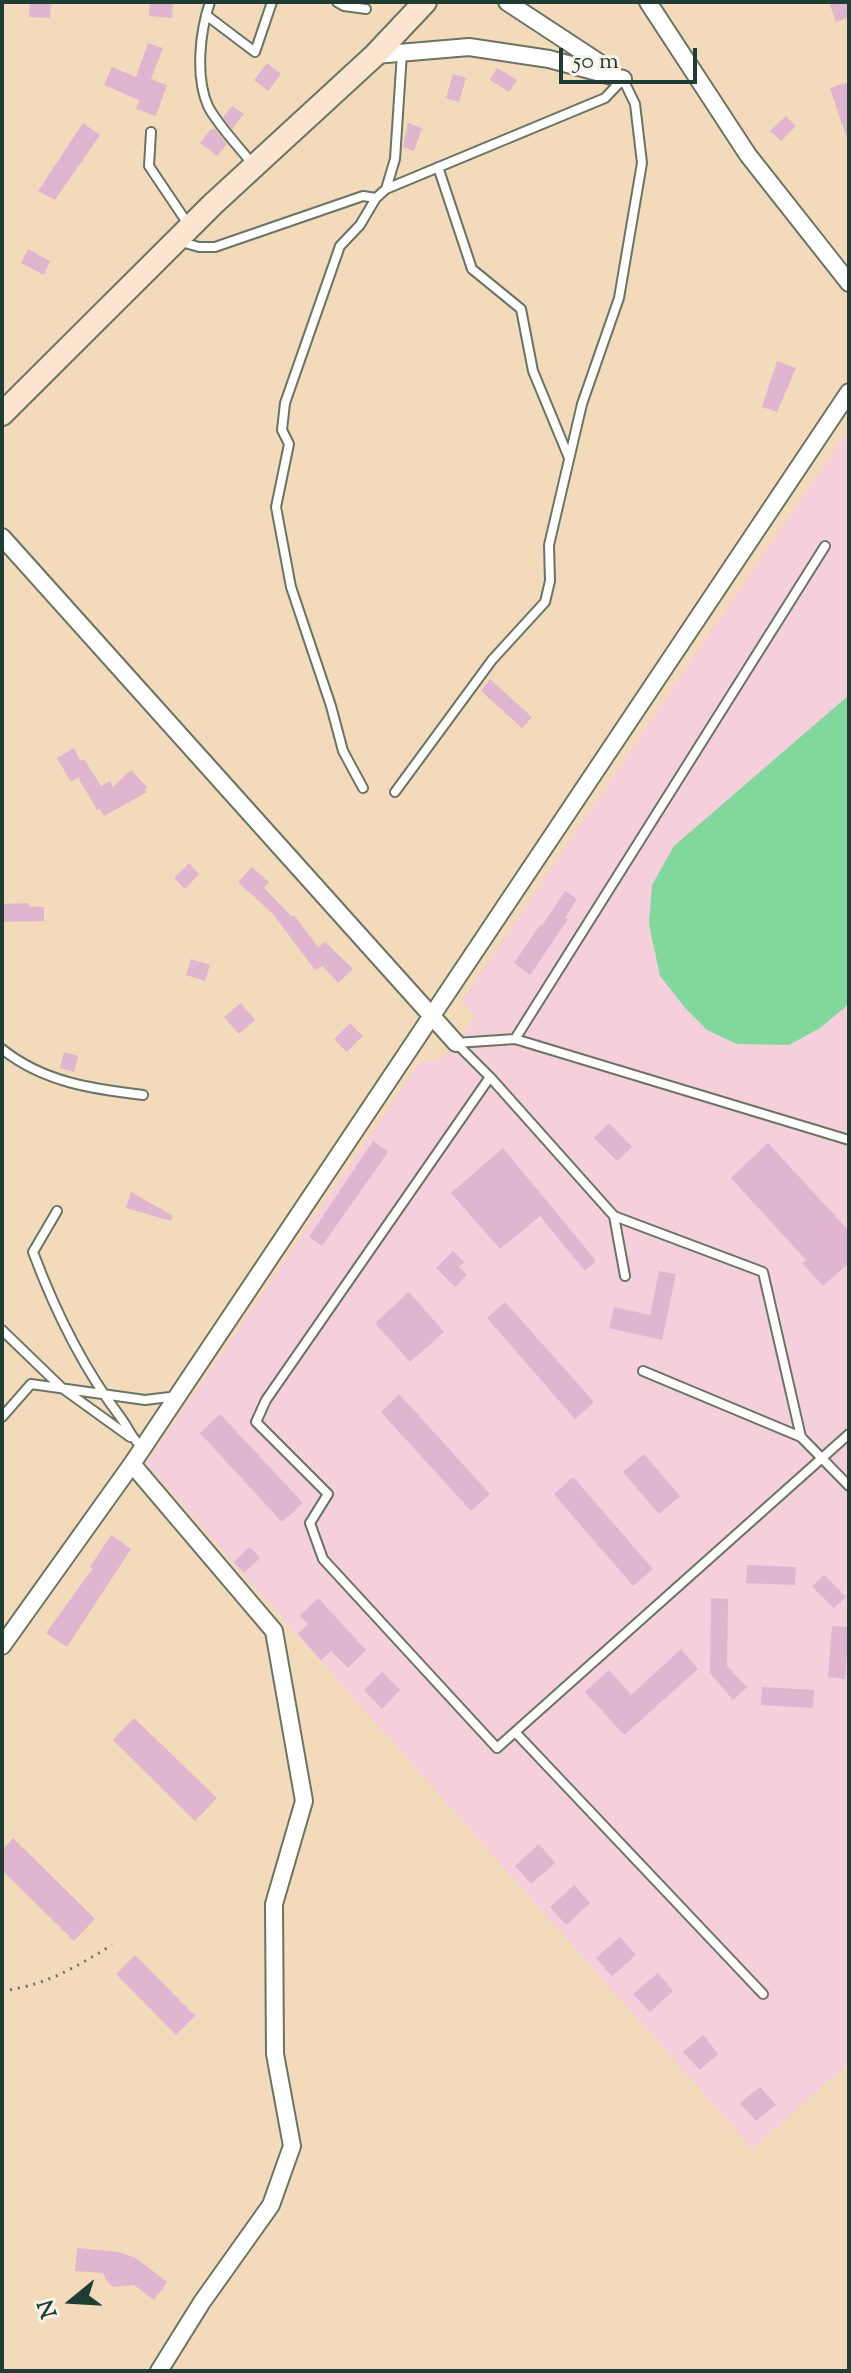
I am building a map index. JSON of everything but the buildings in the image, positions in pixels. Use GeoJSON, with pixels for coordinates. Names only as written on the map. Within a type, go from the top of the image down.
{"type":"FeatureCollection","features":[{"type":"Feature","properties":{"kind":"main road"},"geometry":{"type":"LineString","coordinates":[[2,414],[183,234],[375,55],[425,2]]}},
{"type":"Feature","properties":{"kind":"street"},"geometry":{"type":"LineString","coordinates":[[507,2],[623,79]]}},
{"type":"Feature","properties":{"kind":"street"},"geometry":{"type":"LineString","coordinates":[[648,2],[748,155],[849,283]]}},
{"type":"Feature","properties":{"kind":"street"},"geometry":{"type":"LineString","coordinates":[[375,55],[469,47],[549,59],[623,79]]}},
{"type":"Feature","properties":{"kind":"street"},"geometry":{"type":"LineString","coordinates":[[2,1646],[132,1464],[137,1443],[179,1396],[849,392]]}},
{"type":"Feature","properties":{"kind":"street"},"geometry":{"type":"LineString","coordinates":[[2,537],[456,1043]]}},
{"type":"Feature","properties":{"kind":"street"},"geometry":{"type":"LineString","coordinates":[[132,1464],[274,1631],[304,1801],[274,1904],[275,2054],[292,2146],[271,2205],[202,2302],[159,2371]]}},
{"type":"Feature","properties":{"kind":"lane"},"geometry":{"type":"LineString","coordinates":[[210,2],[201,29],[202,77],[208,106],[254,166]]}},
{"type":"Feature","properties":{"kind":"lane"},"geometry":{"type":"LineString","coordinates":[[206,15],[255,52],[272,2]]}},
{"type":"Feature","properties":{"kind":"lane"},"geometry":{"type":"LineString","coordinates":[[337,2],[366,9]]}},
{"type":"Feature","properties":{"kind":"lane"},"geometry":{"type":"LineString","coordinates":[[386,189],[395,159],[402,53]]}},
{"type":"Feature","properties":{"kind":"lane"},"geometry":{"type":"LineString","coordinates":[[363,788],[343,751],[291,587],[276,507],[289,444],[282,430],[285,403],[340,246],[386,189],[605,98],[623,79],[635,104],[642,163],[619,298],[582,404],[549,545],[550,581],[545,602],[492,660],[395,792]]}},
{"type":"Feature","properties":{"kind":"lane"},"geometry":{"type":"LineString","coordinates":[[151,132],[149,166],[183,234],[199,247],[215,247],[363,196],[376,198]]}},
{"type":"Feature","properties":{"kind":"lane"},"geometry":{"type":"LineString","coordinates":[[438,167],[472,269],[521,309],[533,371],[569,459]]}},
{"type":"Feature","properties":{"kind":"lane"},"geometry":{"type":"LineString","coordinates":[[515,1039],[825,546]]}},
{"type":"Feature","properties":{"kind":"lane"},"geometry":{"type":"LineString","coordinates":[[456,1043],[515,1039],[849,1140]]}},
{"type":"Feature","properties":{"kind":"lane"},"geometry":{"type":"LineString","coordinates":[[456,1043],[614,1216],[763,1272],[801,1437]]}},
{"type":"Feature","properties":{"kind":"lane"},"geometry":{"type":"LineString","coordinates":[[2,1049],[22,1065],[87,1088],[143,1095]]}},
{"type":"Feature","properties":{"kind":"lane"},"geometry":{"type":"LineString","coordinates":[[490,1077],[266,1400],[256,1422],[328,1494],[310,1523],[323,1559],[497,1748],[849,1434]]}},
{"type":"Feature","properties":{"kind":"lane"},"geometry":{"type":"LineString","coordinates":[[57,1211],[33,1252],[52,1304],[102,1394],[137,1443]]}},
{"type":"Feature","properties":{"kind":"lane"},"geometry":{"type":"LineString","coordinates":[[614,1216],[625,1276]]}},
{"type":"Feature","properties":{"kind":"lane"},"geometry":{"type":"LineString","coordinates":[[2,1330],[62,1388],[137,1443]]}},
{"type":"Feature","properties":{"kind":"lane"},"geometry":{"type":"LineString","coordinates":[[643,1371],[801,1437],[849,1486]]}},
{"type":"Feature","properties":{"kind":"lane"},"geometry":{"type":"LineString","coordinates":[[2,1417],[31,1384],[145,1400],[179,1396]]}},
{"type":"Feature","properties":{"kind":"lane"},"geometry":{"type":"LineString","coordinates":[[515,1732],[763,1994]]}},
{"type":"Feature","properties":{"kind":"path"},"geometry":{"type":"LineString","coordinates":[[2,1991],[31,1987],[66,1973],[112,1945]]}},
{"type":"Feature","properties":{"kind":"shaded area"},"geometry":{"type":"Polygon","coordinates":[[[849,428],[849,2063],[753,2149],[146,1464],[420,1062],[436,1062],[456,1043],[474,1018],[463,999],[849,428]]]}},
{"type":"Feature","properties":{"kind":"green space"},"geometry":{"type":"Polygon","coordinates":[[[849,695],[849,1004],[820,1028],[789,1045],[737,1044],[707,1030],[660,976],[649,924],[652,885],[674,846],[849,695]]]}}]}
